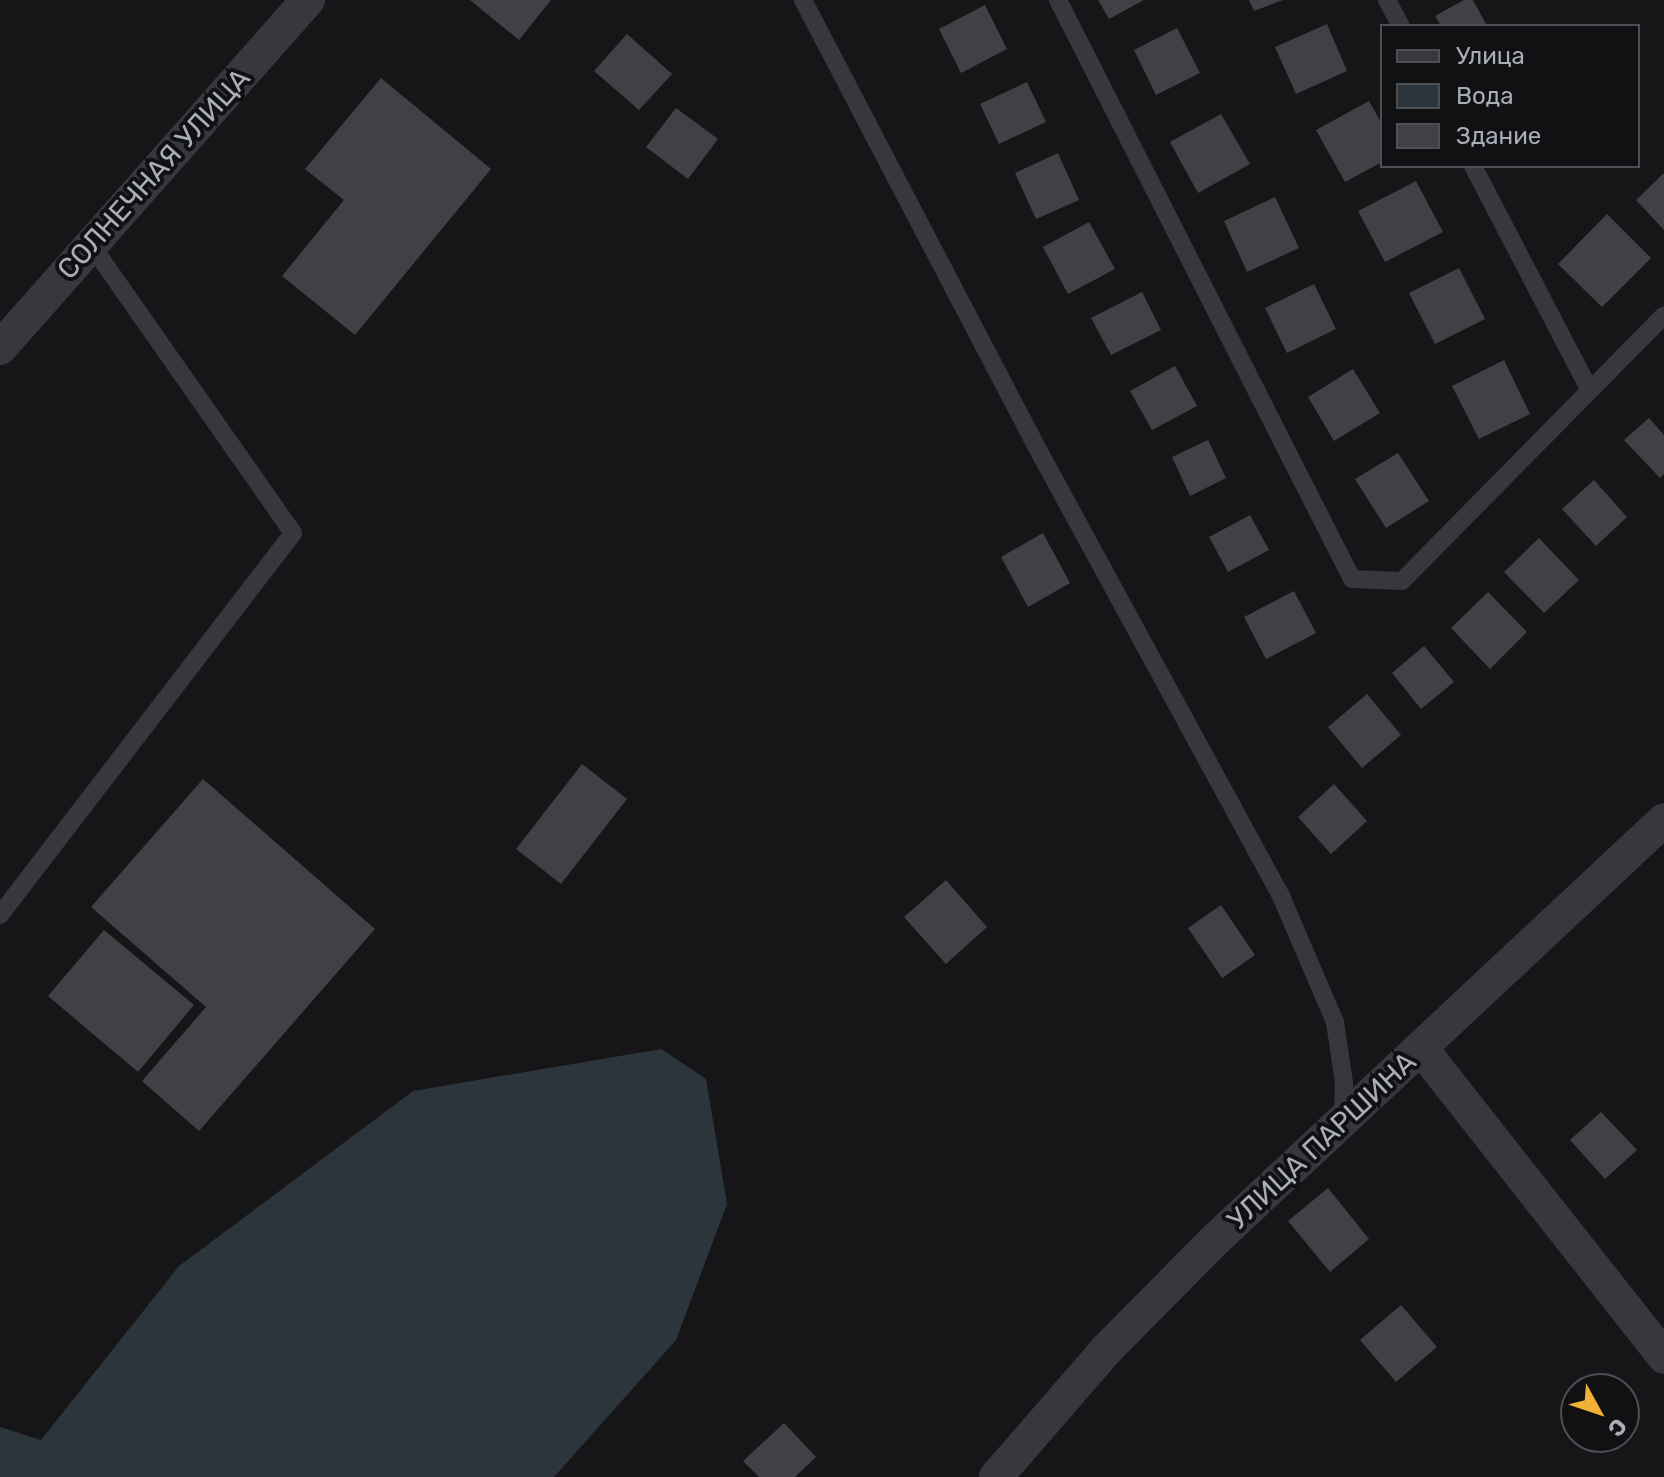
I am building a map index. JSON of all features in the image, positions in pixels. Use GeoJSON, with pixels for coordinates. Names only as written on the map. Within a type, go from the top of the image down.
{"type":"FeatureCollection","features":[{"type":"Feature","properties":{"kind":"street","name":"СОЛНЕЧНАЯ УЛИЦА"},"geometry":{"type":"LineString","coordinates":[[0,348],[308,0]]}},
{"type":"Feature","properties":{"kind":"street","name":"УЛИЦА ПАРШИНА"},"geometry":{"type":"LineString","coordinates":[[1000,1475],[1105,1351],[1216,1239],[1343,1124],[1664,820]]}},
{"type":"Feature","properties":{"kind":"street"},"geometry":{"type":"LineString","coordinates":[[1421,1048],[1664,1357]]}},
{"type":"Feature","properties":{"kind":"lane"},"geometry":{"type":"LineString","coordinates":[[803,0],[1035,444],[1281,896],[1335,1022],[1344,1083],[1343,1124]]}},
{"type":"Feature","properties":{"kind":"lane"},"geometry":{"type":"LineString","coordinates":[[1058,0],[1352,579],[1402,581],[1664,315]]}},
{"type":"Feature","properties":{"kind":"lane"},"geometry":{"type":"LineString","coordinates":[[1387,0],[1400,24]]}},
{"type":"Feature","properties":{"kind":"lane"},"geometry":{"type":"LineString","coordinates":[[1474,168],[1589,389]]}},
{"type":"Feature","properties":{"kind":"lane"},"geometry":{"type":"LineString","coordinates":[[0,915],[293,533],[91,245]]}},
{"type":"Feature","properties":{"kind":"water"},"geometry":{"type":"Polygon","coordinates":[[[661,1049],[706,1079],[727,1204],[676,1340],[554,1477],[0,1477],[0,1427],[41,1440],[179,1266],[413,1091],[661,1049]]]}},
{"type":"Feature","properties":{"kind":"building"},"geometry":{"type":"Polygon","coordinates":[[[470,0],[551,0],[519,40],[470,0]]]}},
{"type":"Feature","properties":{"kind":"building"},"geometry":{"type":"Polygon","coordinates":[[[1098,0],[1144,0],[1109,19],[1098,0]]]}},
{"type":"Feature","properties":{"kind":"building"},"geometry":{"type":"Polygon","coordinates":[[[1249,0],[1283,0],[1254,11],[1249,0]]]}},
{"type":"Feature","properties":{"kind":"building"},"geometry":{"type":"Polygon","coordinates":[[[1464,0],[1473,0],[1486,24],[1440,24],[1435,16],[1464,0]]]}},
{"type":"Feature","properties":{"kind":"building"},"geometry":{"type":"Polygon","coordinates":[[[985,5],[1007,49],[961,73],[939,29],[985,5]]]}},
{"type":"Feature","properties":{"kind":"building"},"geometry":{"type":"Polygon","coordinates":[[[1327,24],[1347,71],[1296,94],[1275,47],[1327,24]]]}},
{"type":"Feature","properties":{"kind":"building"},"geometry":{"type":"Polygon","coordinates":[[[1177,28],[1200,73],[1156,95],[1134,50],[1177,28]]]}},
{"type":"Feature","properties":{"kind":"building"},"geometry":{"type":"Polygon","coordinates":[[[627,34],[672,74],[639,110],[594,71],[627,34]]]}},
{"type":"Feature","properties":{"kind":"building"},"geometry":{"type":"Polygon","coordinates":[[[381,78],[491,169],[355,335],[282,276],[344,200],[305,169],[381,78]]]}},
{"type":"Feature","properties":{"kind":"building"},"geometry":{"type":"Polygon","coordinates":[[[1027,82],[1046,122],[999,144],[980,104],[1027,82]]]}},
{"type":"Feature","properties":{"kind":"building"},"geometry":{"type":"Polygon","coordinates":[[[1369,101],[1380,120],[1380,163],[1345,182],[1316,130],[1369,101]]]}},
{"type":"Feature","properties":{"kind":"building"},"geometry":{"type":"Polygon","coordinates":[[[676,108],[718,139],[688,179],[646,147],[676,108]]]}},
{"type":"Feature","properties":{"kind":"building"},"geometry":{"type":"Polygon","coordinates":[[[1221,114],[1250,164],[1198,193],[1170,142],[1221,114]]]}},
{"type":"Feature","properties":{"kind":"building"},"geometry":{"type":"Polygon","coordinates":[[[1058,153],[1079,200],[1036,219],[1015,173],[1058,153]]]}},
{"type":"Feature","properties":{"kind":"building"},"geometry":{"type":"Polygon","coordinates":[[[1664,173],[1664,230],[1636,200],[1664,173]]]}},
{"type":"Feature","properties":{"kind":"building"},"geometry":{"type":"Polygon","coordinates":[[[1416,181],[1443,232],[1385,262],[1358,211],[1416,181]]]}},
{"type":"Feature","properties":{"kind":"building"},"geometry":{"type":"Polygon","coordinates":[[[1275,197],[1299,248],[1247,272],[1224,221],[1275,197]]]}},
{"type":"Feature","properties":{"kind":"building"},"geometry":{"type":"Polygon","coordinates":[[[1607,214],[1651,258],[1602,307],[1558,264],[1607,214]]]}},
{"type":"Feature","properties":{"kind":"building"},"geometry":{"type":"Polygon","coordinates":[[[1089,222],[1115,269],[1068,294],[1043,247],[1089,222]]]}},
{"type":"Feature","properties":{"kind":"building"},"geometry":{"type":"Polygon","coordinates":[[[1459,268],[1485,319],[1435,344],[1409,293],[1459,268]]]}},
{"type":"Feature","properties":{"kind":"building"},"geometry":{"type":"Polygon","coordinates":[[[1314,284],[1336,329],[1287,353],[1265,308],[1314,284]]]}},
{"type":"Feature","properties":{"kind":"building"},"geometry":{"type":"Polygon","coordinates":[[[1142,292],[1161,330],[1111,355],[1091,318],[1142,292]]]}},
{"type":"Feature","properties":{"kind":"building"},"geometry":{"type":"Polygon","coordinates":[[[1504,360],[1530,414],[1479,439],[1452,386],[1504,360]]]}},
{"type":"Feature","properties":{"kind":"building"},"geometry":{"type":"Polygon","coordinates":[[[1175,366],[1197,406],[1152,430],[1130,391],[1175,366]]]}},
{"type":"Feature","properties":{"kind":"building"},"geometry":{"type":"Polygon","coordinates":[[[1353,369],[1380,413],[1334,441],[1308,397],[1353,369]]]}},
{"type":"Feature","properties":{"kind":"building"},"geometry":{"type":"Polygon","coordinates":[[[1649,418],[1664,435],[1664,474],[1660,478],[1624,440],[1649,418]]]}},
{"type":"Feature","properties":{"kind":"building"},"geometry":{"type":"Polygon","coordinates":[[[1208,440],[1226,478],[1190,496],[1172,457],[1208,440]]]}},
{"type":"Feature","properties":{"kind":"building"},"geometry":{"type":"Polygon","coordinates":[[[1398,453],[1429,501],[1386,528],[1355,479],[1398,453]]]}},
{"type":"Feature","properties":{"kind":"building"},"geometry":{"type":"Polygon","coordinates":[[[1594,480],[1627,517],[1596,546],[1562,509],[1594,480]]]}},
{"type":"Feature","properties":{"kind":"building"},"geometry":{"type":"Polygon","coordinates":[[[1250,515],[1269,550],[1228,572],[1209,537],[1250,515]]]}},
{"type":"Feature","properties":{"kind":"building"},"geometry":{"type":"Polygon","coordinates":[[[1043,533],[1070,583],[1028,607],[1001,557],[1043,533]]]}},
{"type":"Feature","properties":{"kind":"building"},"geometry":{"type":"Polygon","coordinates":[[[1539,538],[1579,580],[1544,613],[1504,572],[1539,538]]]}},
{"type":"Feature","properties":{"kind":"building"},"geometry":{"type":"Polygon","coordinates":[[[1294,591],[1316,633],[1266,659],[1244,617],[1294,591]]]}},
{"type":"Feature","properties":{"kind":"building"},"geometry":{"type":"Polygon","coordinates":[[[1488,592],[1527,632],[1490,669],[1451,628],[1488,592]]]}},
{"type":"Feature","properties":{"kind":"building"},"geometry":{"type":"Polygon","coordinates":[[[1424,646],[1454,682],[1421,709],[1392,673],[1424,646]]]}},
{"type":"Feature","properties":{"kind":"building"},"geometry":{"type":"Polygon","coordinates":[[[1367,694],[1401,735],[1362,768],[1328,727],[1367,694]]]}},
{"type":"Feature","properties":{"kind":"building"},"geometry":{"type":"Polygon","coordinates":[[[582,764],[627,799],[561,884],[516,849],[582,764]]]}},
{"type":"Feature","properties":{"kind":"building"},"geometry":{"type":"Polygon","coordinates":[[[203,779],[375,929],[199,1131],[142,1081],[206,1007],[91,907],[203,779]]]}},
{"type":"Feature","properties":{"kind":"building"},"geometry":{"type":"Polygon","coordinates":[[[1334,784],[1367,821],[1331,854],[1298,817],[1334,784]]]}},
{"type":"Feature","properties":{"kind":"building"},"geometry":{"type":"Polygon","coordinates":[[[946,880],[987,927],[946,964],[904,917],[946,880]]]}},
{"type":"Feature","properties":{"kind":"building"},"geometry":{"type":"Polygon","coordinates":[[[1221,905],[1255,955],[1222,978],[1188,928],[1221,905]]]}},
{"type":"Feature","properties":{"kind":"building"},"geometry":{"type":"Polygon","coordinates":[[[104,930],[194,1005],[138,1072],[48,996],[104,930]]]}},
{"type":"Feature","properties":{"kind":"building"},"geometry":{"type":"Polygon","coordinates":[[[1601,1112],[1637,1150],[1605,1179],[1570,1140],[1601,1112]]]}},
{"type":"Feature","properties":{"kind":"building"},"geometry":{"type":"Polygon","coordinates":[[[1328,1188],[1369,1239],[1330,1272],[1288,1221],[1328,1188]]]}},
{"type":"Feature","properties":{"kind":"building"},"geometry":{"type":"Polygon","coordinates":[[[1401,1305],[1437,1347],[1396,1382],[1360,1340],[1401,1305]]]}},
{"type":"Feature","properties":{"kind":"building"},"geometry":{"type":"Polygon","coordinates":[[[784,1423],[816,1457],[795,1477],[759,1477],[743,1461],[784,1423]]]}}]}
